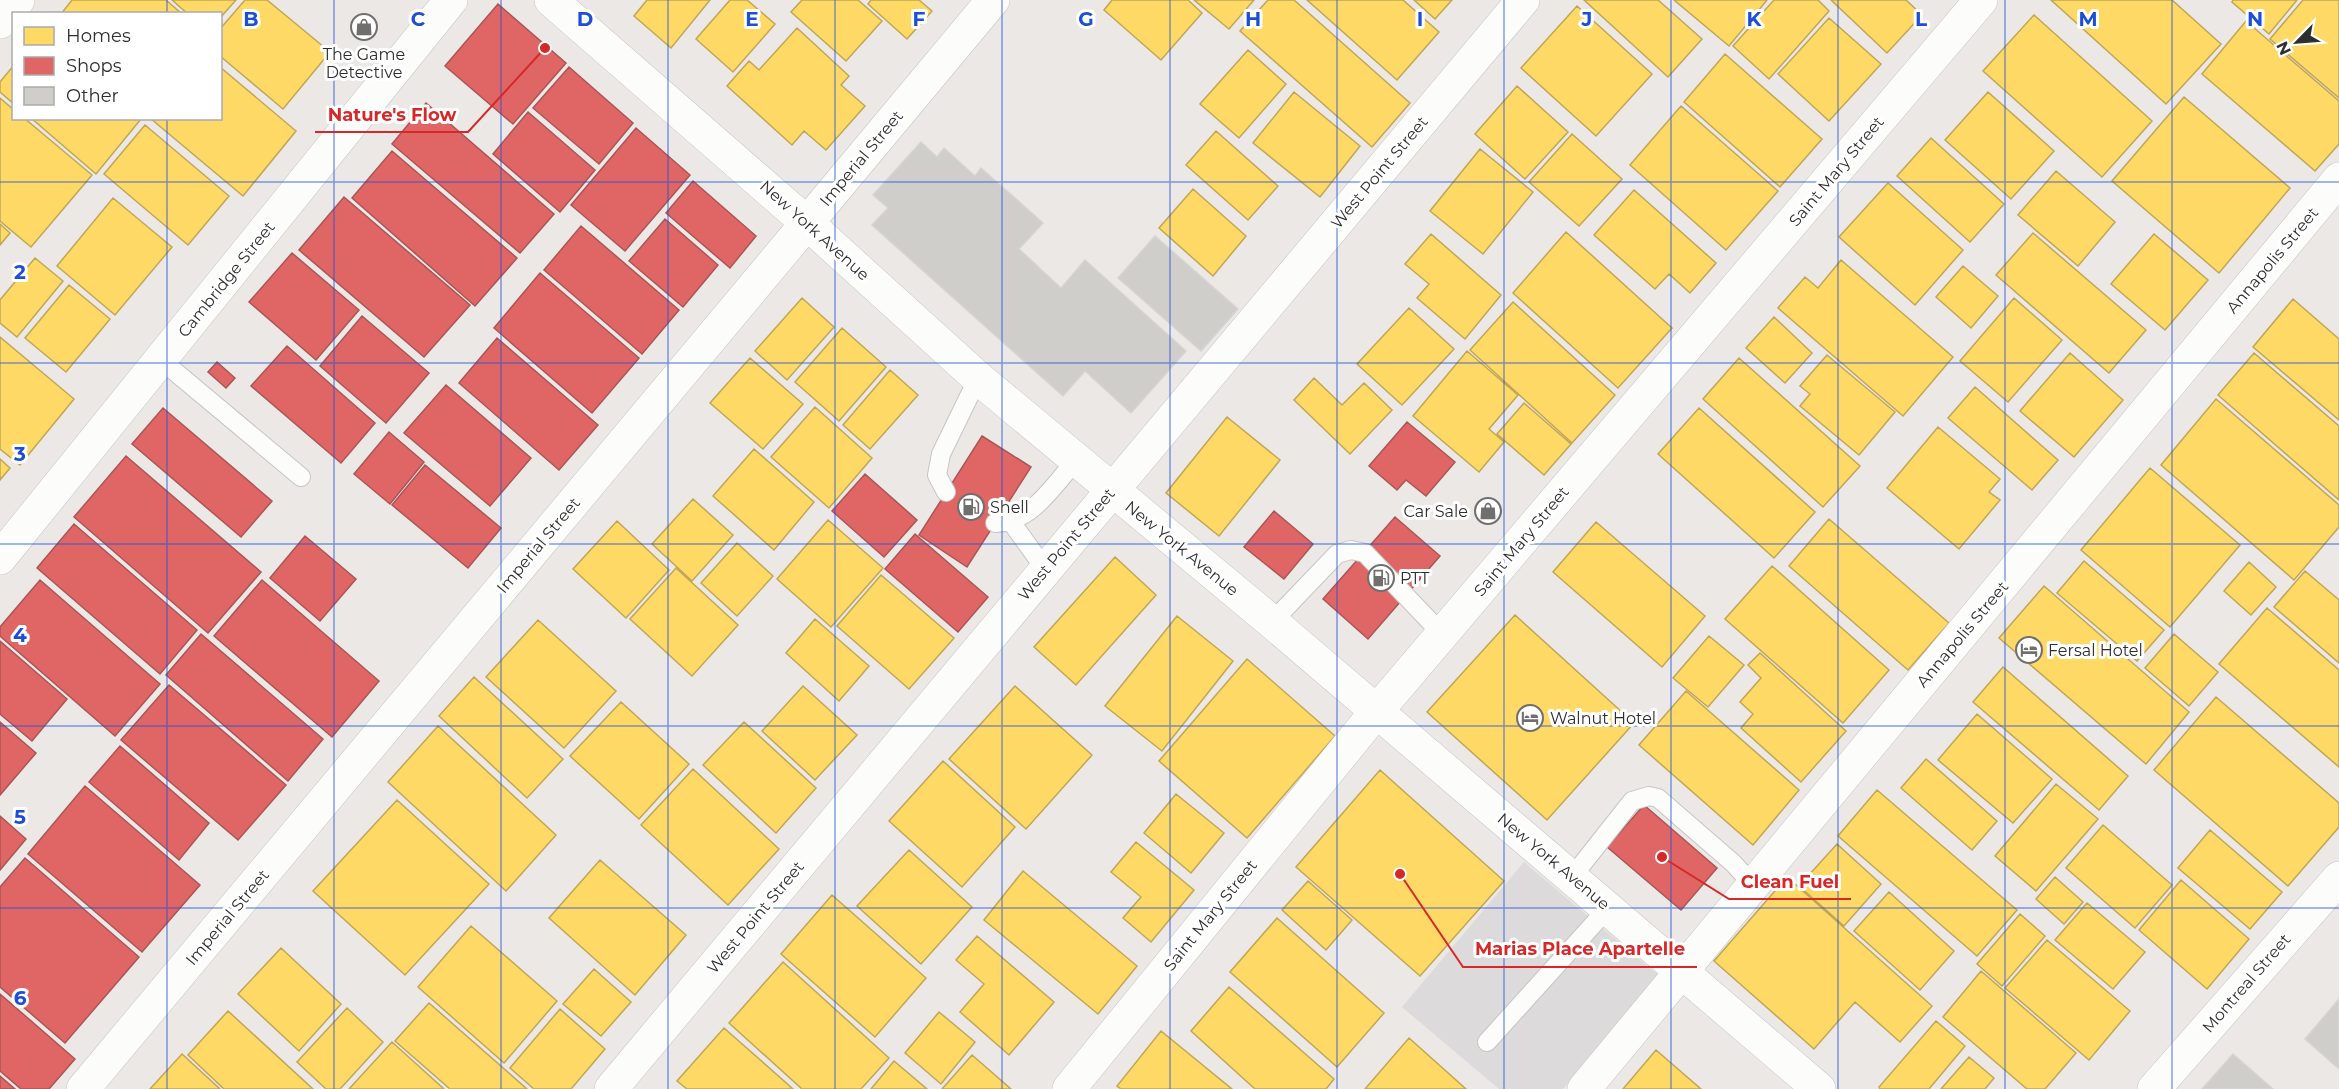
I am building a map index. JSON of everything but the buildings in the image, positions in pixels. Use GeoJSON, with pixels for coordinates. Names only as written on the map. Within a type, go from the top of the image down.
{"type":"FeatureCollection","features":[{"type":"Feature","properties":{"kind":"street"},"geometry":{"type":"LineString","coordinates":[[0,21],[18,0]]}},
{"type":"Feature","properties":{"kind":"street","name":"Cambridge Street"},"geometry":{"type":"LineString","coordinates":[[0,558],[451,0]]}},
{"type":"Feature","properties":{"kind":"street","name":"New York Avenue"},"geometry":{"type":"LineString","coordinates":[[551,0],[807,223],[978,378],[1272,622],[1820,1089]]}},
{"type":"Feature","properties":{"kind":"street","name":"Imperial Street"},"geometry":{"type":"LineString","coordinates":[[83,1089],[420,670],[807,223],[993,0]]}},
{"type":"Feature","properties":{"kind":"street","name":"West Point Street"},"geometry":{"type":"LineString","coordinates":[[611,1089],[1523,0]]}},
{"type":"Feature","properties":{"kind":"street","name":"Saint Mary Street"},"geometry":{"type":"LineString","coordinates":[[1069,1089],[1376,712],[1981,0]]}},
{"type":"Feature","properties":{"kind":"street","name":"Annapolis Street"},"geometry":{"type":"LineString","coordinates":[[1584,1089],[2339,179]]}},
{"type":"Feature","properties":{"kind":"street","name":"Montreal Street"},"geometry":{"type":"LineString","coordinates":[[2154,1089],[2339,878]]}},
{"type":"Feature","properties":{"kind":"lane"},"geometry":{"type":"LineString","coordinates":[[161,360],[301,477]]}},
{"type":"Feature","properties":{"kind":"lane"},"geometry":{"type":"LineString","coordinates":[[946,492],[937,475],[941,454],[978,378]]}},
{"type":"Feature","properties":{"kind":"lane"},"geometry":{"type":"LineString","coordinates":[[1045,569],[1003,523],[1029,512],[1076,460]]}},
{"type":"Feature","properties":{"kind":"lane"},"geometry":{"type":"LineString","coordinates":[[1272,622],[1337,554],[1351,550],[1365,553],[1442,634]]}},
{"type":"Feature","properties":{"kind":"lane"},"geometry":{"type":"LineString","coordinates":[[1572,877],[1632,801],[1649,795],[1658,798],[1733,863],[1754,886]]}},
{"type":"Feature","properties":{"kind":"lane"},"geometry":{"type":"LineString","coordinates":[[1487,1042],[1609,907]]}},
{"type":"Feature","properties":{"kind":"shaded area"},"geometry":{"type":"Polygon","coordinates":[[[1524,862],[1658,975],[1563,1089],[1499,1089],[1402,1007],[1524,862]]]}},
{"type":"Feature","properties":{"kind":"place","name":"The Game Detective"},"geometry":{"type":"Point","coordinates":[364,27]}},
{"type":"Feature","properties":{"kind":"place","name":"Nature's Flow"},"geometry":{"type":"Point","coordinates":[545,48]}},
{"type":"Feature","properties":{"kind":"place","name":"Shell"},"geometry":{"type":"Point","coordinates":[971,507]}},
{"type":"Feature","properties":{"kind":"place","name":"Car Sale"},"geometry":{"type":"Point","coordinates":[1488,511]}},
{"type":"Feature","properties":{"kind":"place","name":"PTT"},"geometry":{"type":"Point","coordinates":[1381,578]}},
{"type":"Feature","properties":{"kind":"place","name":"Fersal Hotel"},"geometry":{"type":"Point","coordinates":[2029,650]}},
{"type":"Feature","properties":{"kind":"place","name":"Walnut Hotel"},"geometry":{"type":"Point","coordinates":[1530,718]}},
{"type":"Feature","properties":{"kind":"place","name":"Clean Fuel"},"geometry":{"type":"Point","coordinates":[1662,857]}},
{"type":"Feature","properties":{"kind":"place","name":"Marias Place Apartelle"},"geometry":{"type":"Point","coordinates":[1400,874]}}]}
